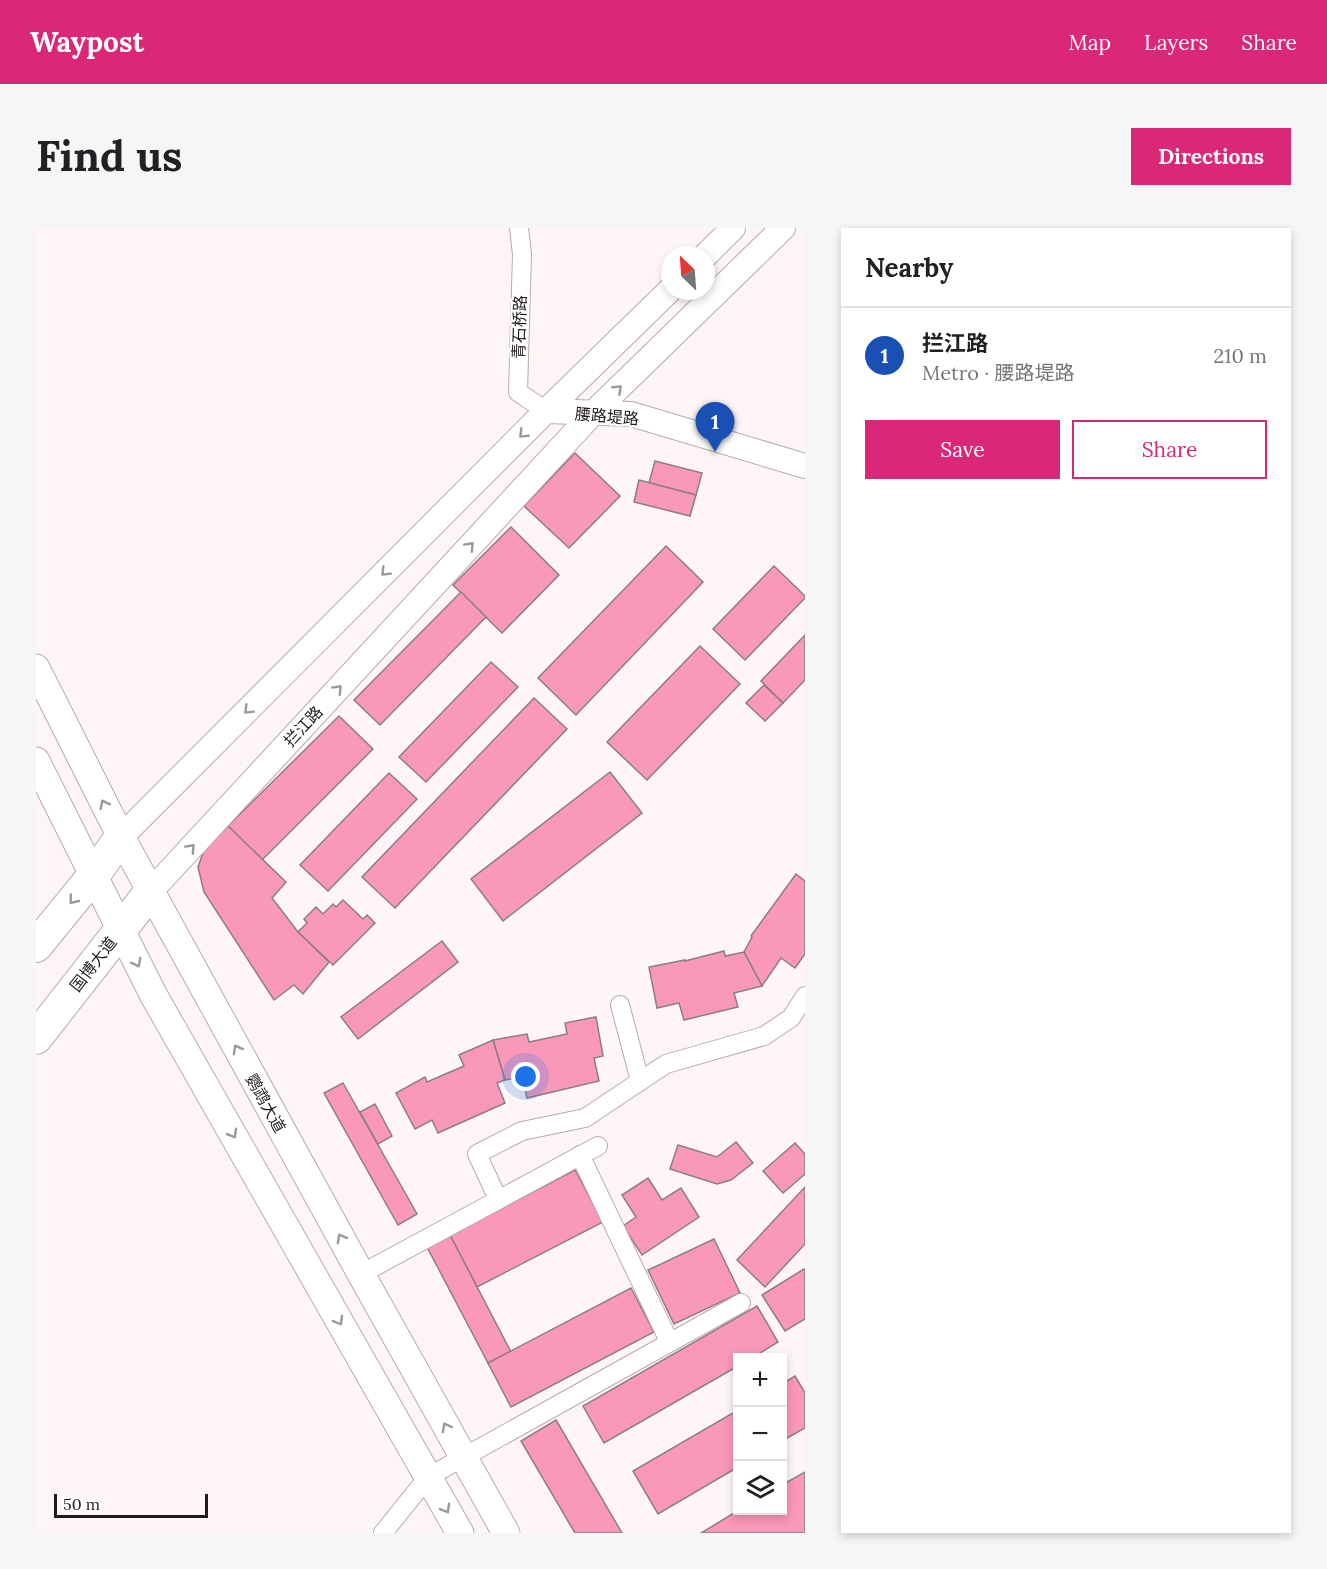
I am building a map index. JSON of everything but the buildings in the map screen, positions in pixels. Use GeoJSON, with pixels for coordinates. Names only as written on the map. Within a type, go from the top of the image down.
{"type":"FeatureCollection","features":[{"type":"Feature","properties":{"kind":"highway"},"geometry":{"type":"LineString","coordinates":[[36,946],[94,875],[121,837]]}},
{"type":"Feature","properties":{"kind":"highway","name":"国博大道"},"geometry":{"type":"LineString","coordinates":[[36,1038],[151,891]]}},
{"type":"Feature","properties":{"kind":"main road"},"geometry":{"type":"LineString","coordinates":[[715,246],[733,228]]}},
{"type":"Feature","properties":{"kind":"main road","name":"拦江路"},"geometry":{"type":"LineString","coordinates":[[151,891],[593,413],[783,228]]}},
{"type":"Feature","properties":{"kind":"main road"},"geometry":{"type":"LineString","coordinates":[[121,837],[661,299]]}},
{"type":"Feature","properties":{"kind":"main road","name":"腰路堤路"},"geometry":{"type":"LineString","coordinates":[[546,411],[631,414],[805,466]]}},
{"type":"Feature","properties":{"kind":"main road","name":"鹦鹉大道"},"geometry":{"type":"LineString","coordinates":[[36,668],[121,837],[506,1533]]}},
{"type":"Feature","properties":{"kind":"main road"},"geometry":{"type":"LineString","coordinates":[[36,761],[154,996],[460,1533]]}},
{"type":"Feature","properties":{"kind":"street","name":"青石桥路"},"geometry":{"type":"LineString","coordinates":[[519,228],[522,254],[518,392],[546,411]]}},
{"type":"Feature","properties":{"kind":"street"},"geometry":{"type":"LineString","coordinates":[[498,1199],[477,1154],[522,1131],[585,1118],[666,1064],[764,1036],[791,1018],[805,996]]}},
{"type":"Feature","properties":{"kind":"street"},"geometry":{"type":"LineString","coordinates":[[620,1005],[640,1081]]}},
{"type":"Feature","properties":{"kind":"street"},"geometry":{"type":"LineString","coordinates":[[361,1274],[598,1146]]}},
{"type":"Feature","properties":{"kind":"street"},"geometry":{"type":"LineString","coordinates":[[580,1155],[669,1341]]}},
{"type":"Feature","properties":{"kind":"street"},"geometry":{"type":"LineString","coordinates":[[383,1533],[428,1477],[741,1302]]}},
{"type":"Feature","properties":{"kind":"place","name":"拦江路"},"geometry":{"type":"Point","coordinates":[715,452]}}]}
